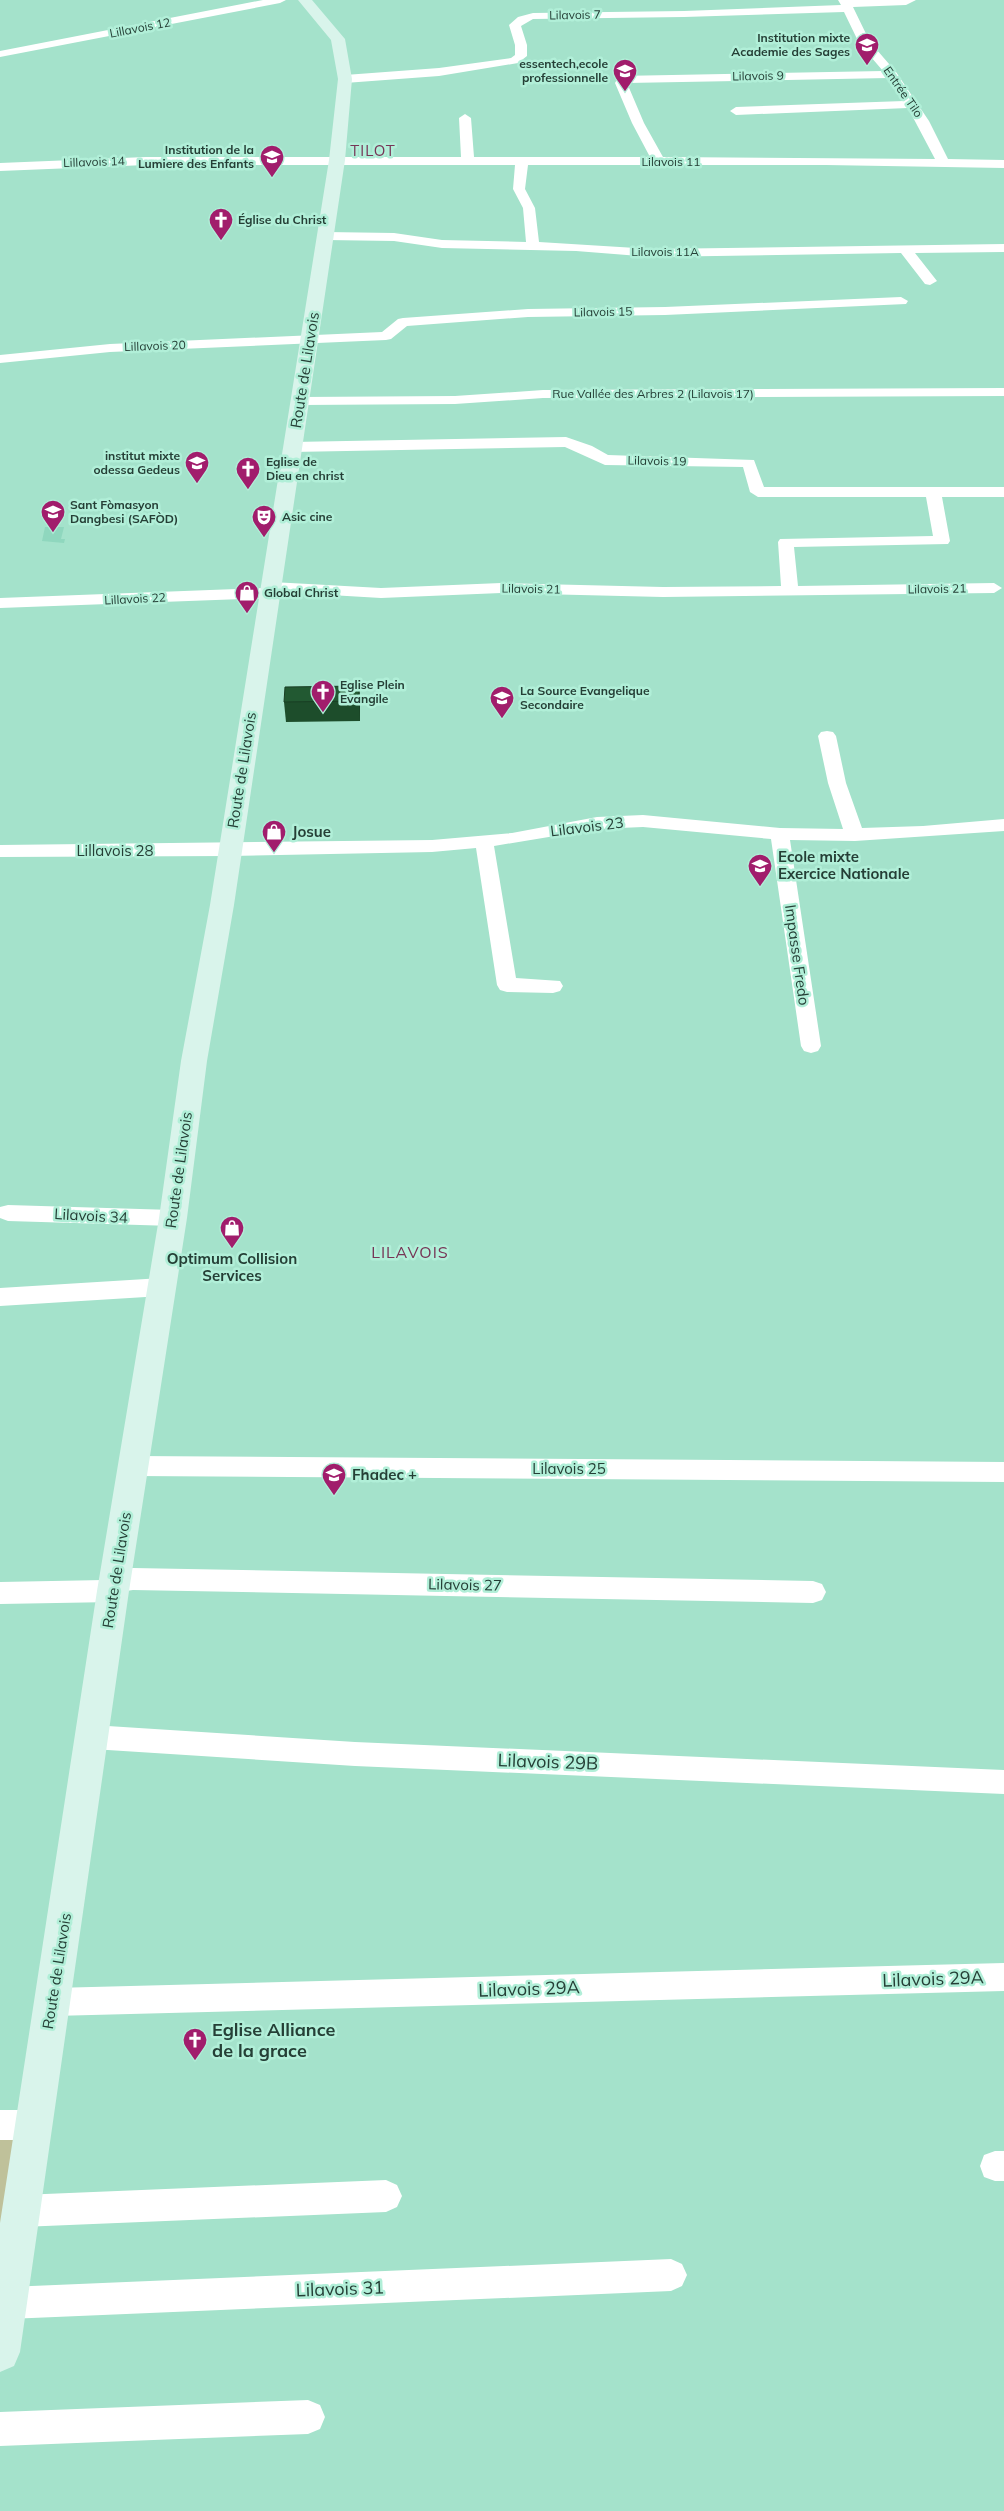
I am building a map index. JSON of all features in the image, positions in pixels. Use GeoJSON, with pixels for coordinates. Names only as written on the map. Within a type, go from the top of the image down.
{"type":"FeatureCollection","features":[{"type":"Feature","properties":{"kind":"main road","name":"Route de Lilavois"},"geometry":{"type":"LineString","coordinates":[[0,2352],[21,2211],[16,2125],[53,2002],[115,1586],[173,1218],[194,1061],[222,905],[337,160],[345,79],[338,39],[305,0]]}},
{"type":"Feature","properties":{"kind":"street","name":"Lillavois 12"},"geometry":{"type":"LineString","coordinates":[[0,54],[280,0]]}},
{"type":"Feature","properties":{"kind":"street"},"geometry":{"type":"LineString","coordinates":[[846,4],[906,2],[910,0]]}},
{"type":"Feature","properties":{"kind":"street","name":"Lilavois 7"},"geometry":{"type":"LineString","coordinates":[[345,79],[439,72],[514,61],[521,56],[522,45],[515,25],[522,19],[534,16],[684,14],[846,4]]}},
{"type":"Feature","properties":{"kind":"street","name":"Entrée Tilo"},"geometry":{"type":"LineString","coordinates":[[846,4],[865,43],[892,74],[923,120],[944,162]]}},
{"type":"Feature","properties":{"kind":"street","name":"Lilavois 9"},"geometry":{"type":"LineString","coordinates":[[659,162],[638,123],[621,83],[623,78],[892,74]]}},
{"type":"Feature","properties":{"kind":"street"},"geometry":{"type":"LineString","coordinates":[[736,111],[912,104]]}},
{"type":"Feature","properties":{"kind":"street"},"geometry":{"type":"LineString","coordinates":[[465,118],[468,161]]}},
{"type":"Feature","properties":{"kind":"street","name":"Lillavois 14"},"geometry":{"type":"LineString","coordinates":[[0,167],[146,160],[337,160]]}},
{"type":"Feature","properties":{"kind":"street","name":"Lilavois 11"},"geometry":{"type":"LineString","coordinates":[[337,160],[944,162],[1004,164]]}},
{"type":"Feature","properties":{"kind":"street"},"geometry":{"type":"LineString","coordinates":[[522,161],[519,189],[529,208],[533,246]]}},
{"type":"Feature","properties":{"kind":"street","name":"Lilavois 11A"},"geometry":{"type":"LineString","coordinates":[[326,236],[394,237],[442,244],[576,247],[652,253],[1004,248]]}},
{"type":"Feature","properties":{"kind":"street"},"geometry":{"type":"LineString","coordinates":[[904,249],[930,282]]}},
{"type":"Feature","properties":{"kind":"street","name":"Lilavois 15"},"geometry":{"type":"LineString","coordinates":[[310,339],[386,336],[403,322],[518,314],[666,311],[901,301]]}},
{"type":"Feature","properties":{"kind":"street","name":"Lillavois 20"},"geometry":{"type":"LineString","coordinates":[[0,359],[110,348],[252,344],[310,339]]}},
{"type":"Feature","properties":{"kind":"street","name":"Rue Vallée des Arbres 2 (Lilavois 17)"},"geometry":{"type":"LineString","coordinates":[[301,401],[455,400],[543,394],[1004,392]]}},
{"type":"Feature","properties":{"kind":"street","name":"Lilavois 19"},"geometry":{"type":"LineString","coordinates":[[292,447],[566,442],[582,447],[605,460],[749,463],[758,492],[1004,492]]}},
{"type":"Feature","properties":{"kind":"street"},"geometry":{"type":"LineString","coordinates":[[790,591],[786,542],[942,541],[933,492]]}},
{"type":"Feature","properties":{"kind":"street","name":"Lilavois 21"},"geometry":{"type":"LineString","coordinates":[[271,590],[381,593],[502,588],[663,592],[994,588]]}},
{"type":"Feature","properties":{"kind":"street","name":"Lillavois 22"},"geometry":{"type":"LineString","coordinates":[[0,603],[271,590]]}},
{"type":"Feature","properties":{"kind":"street"},"geometry":{"type":"LineString","coordinates":[[826,736],[837,783],[856,835]]}},
{"type":"Feature","properties":{"kind":"street","name":"Lilavois 23"},"geometry":{"type":"LineString","coordinates":[[230,850],[484,842],[598,823],[643,821],[780,834],[856,835],[1004,826]]}},
{"type":"Feature","properties":{"kind":"street","name":"Impasse Fredo"},"geometry":{"type":"LineString","coordinates":[[780,834],[810,1046]]}},
{"type":"Feature","properties":{"kind":"street"},"geometry":{"type":"LineString","coordinates":[[484,842],[507,985],[553,986]]}},
{"type":"Feature","properties":{"kind":"street","name":"Lillavois 28"},"geometry":{"type":"LineString","coordinates":[[0,851],[230,850]]}},
{"type":"Feature","properties":{"kind":"street","name":"Lilavois 34"},"geometry":{"type":"LineString","coordinates":[[8,1213],[173,1218]]}},
{"type":"Feature","properties":{"kind":"street"},"geometry":{"type":"LineString","coordinates":[[0,1297],[162,1287]]}},
{"type":"Feature","properties":{"kind":"street","name":"Lilavois 25"},"geometry":{"type":"LineString","coordinates":[[134,1466],[1004,1472]]}},
{"type":"Feature","properties":{"kind":"street","name":"Lilavois 27"},"geometry":{"type":"LineString","coordinates":[[0,1593],[115,1586],[134,1579],[813,1592]]}},
{"type":"Feature","properties":{"kind":"street","name":"Lilavois 29B"},"geometry":{"type":"LineString","coordinates":[[92,1737],[365,1755],[1004,1782]]}},
{"type":"Feature","properties":{"kind":"street","name":"Lilavois 29A"},"geometry":{"type":"LineString","coordinates":[[53,2002],[1004,1977]]}},
{"type":"Feature","properties":{"kind":"street"},"geometry":{"type":"LineString","coordinates":[[21,2211],[386,2196]]}},
{"type":"Feature","properties":{"kind":"street","name":"Lilavois 31"},"geometry":{"type":"LineString","coordinates":[[8,2302],[671,2275]]}},
{"type":"Feature","properties":{"kind":"street"},"geometry":{"type":"LineString","coordinates":[[0,2429],[308,2417]]}},
{"type":"Feature","properties":{"kind":"shaded area","name":"Sant Fòmasyon Dangbesi (SAFÒD)"},"geometry":{"type":"Polygon","coordinates":[[[45,527],[64,527],[61,539],[65,539],[64,543],[42,541],[45,527]]]}},
{"type":"Feature","properties":{"kind":"shaded area"},"geometry":{"type":"Polygon","coordinates":[[[0,2140],[19,2140],[0,2262],[0,2140]]]}},
{"type":"Feature","properties":{"kind":"building"},"geometry":{"type":"Polygon","coordinates":[[[359,686],[359,701],[284,702],[285,687],[359,686]]]}},
{"type":"Feature","properties":{"kind":"place","name":"Institution mixte Academie des Sages"},"geometry":{"type":"Point","coordinates":[867,66]}},
{"type":"Feature","properties":{"kind":"place","name":"essentech,ecole professionnelle"},"geometry":{"type":"Point","coordinates":[625,92]}},
{"type":"Feature","properties":{"kind":"place","name":"Institution de la Lumiere des Enfants"},"geometry":{"type":"Point","coordinates":[272,178]}},
{"type":"Feature","properties":{"kind":"place","name":"Église du Christ"},"geometry":{"type":"Point","coordinates":[221,241]}},
{"type":"Feature","properties":{"kind":"place","name":"institut mixte odessa Gedeus"},"geometry":{"type":"Point","coordinates":[197,484]}},
{"type":"Feature","properties":{"kind":"place","name":"Eglise de Dieu en christ"},"geometry":{"type":"Point","coordinates":[248,490]}},
{"type":"Feature","properties":{"kind":"place","name":"Sant Fòmasyon Dangbesi (SAFÒD)"},"geometry":{"type":"Point","coordinates":[53,533]}},
{"type":"Feature","properties":{"kind":"place","name":"Asic cine"},"geometry":{"type":"Point","coordinates":[264,538]}},
{"type":"Feature","properties":{"kind":"place","name":"Global Christ"},"geometry":{"type":"Point","coordinates":[247,614]}},
{"type":"Feature","properties":{"kind":"place","name":"Eglise Plein Evangile"},"geometry":{"type":"Point","coordinates":[323,713]}},
{"type":"Feature","properties":{"kind":"place","name":"La Source Evangelique Secondaire"},"geometry":{"type":"Point","coordinates":[502,719]}},
{"type":"Feature","properties":{"kind":"place","name":"Josue"},"geometry":{"type":"Point","coordinates":[274,853]}},
{"type":"Feature","properties":{"kind":"place","name":"Ecole mixte Exercice Nationale"},"geometry":{"type":"Point","coordinates":[760,887]}},
{"type":"Feature","properties":{"kind":"place","name":"Optimum Collision Services"},"geometry":{"type":"Point","coordinates":[232,1249]}},
{"type":"Feature","properties":{"kind":"place","name":"Fhadec +"},"geometry":{"type":"Point","coordinates":[334,1496]}},
{"type":"Feature","properties":{"kind":"place","name":"Eglise Alliance de la grace"},"geometry":{"type":"Point","coordinates":[195,2061]}},
{"type":"Feature","properties":{"kind":"district","name":"TILOT"},"geometry":{"type":"Point","coordinates":[373,151]}},
{"type":"Feature","properties":{"kind":"district","name":"LILAVOIS"},"geometry":{"type":"Point","coordinates":[410,1252]}}]}
